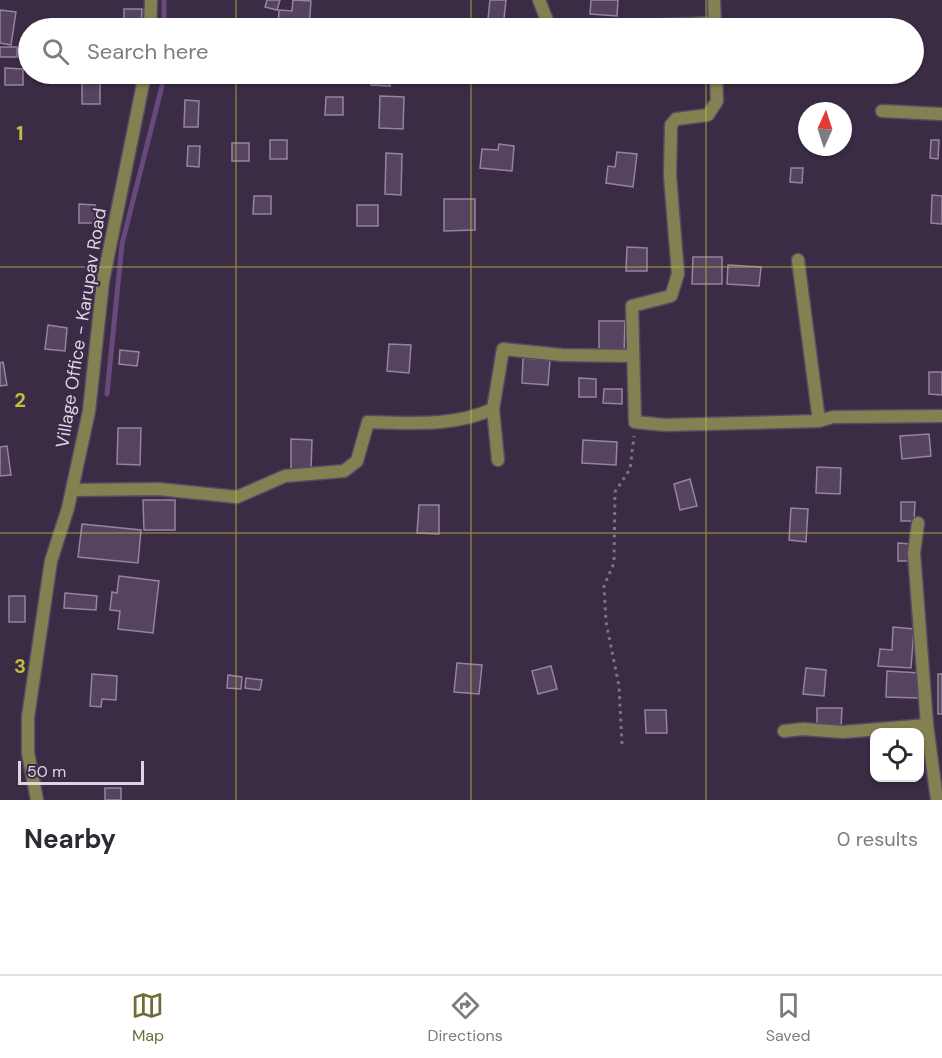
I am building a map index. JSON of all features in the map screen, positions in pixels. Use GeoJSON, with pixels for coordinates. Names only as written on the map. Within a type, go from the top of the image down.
{"type":"FeatureCollection","features":[{"type":"Feature","properties":{"kind":"street"},"geometry":{"type":"LineString","coordinates":[[150,18],[151,0]]}},
{"type":"Feature","properties":{"kind":"street"},"geometry":{"type":"LineString","coordinates":[[539,0],[546,18]]}},
{"type":"Feature","properties":{"kind":"street"},"geometry":{"type":"LineString","coordinates":[[714,0],[715,18]]}},
{"type":"Feature","properties":{"kind":"street","name":"Village Office - Karupav Road"},"geometry":{"type":"LineString","coordinates":[[37,800],[28,753],[28,717],[51,561],[72,490],[89,411],[103,281],[111,231],[143,84]]}},
{"type":"Feature","properties":{"kind":"street"},"geometry":{"type":"LineString","coordinates":[[716,84],[717,101],[708,115],[676,120],[671,125],[670,176],[678,274],[671,296],[632,306],[635,422],[666,425],[819,421],[833,417],[942,416]]}},
{"type":"Feature","properties":{"kind":"street"},"geometry":{"type":"LineString","coordinates":[[882,111],[942,114]]}},
{"type":"Feature","properties":{"kind":"street"},"geometry":{"type":"LineString","coordinates":[[798,260],[819,421]]}},
{"type":"Feature","properties":{"kind":"street"},"geometry":{"type":"LineString","coordinates":[[498,460],[493,409],[502,349],[562,356],[632,356]]}},
{"type":"Feature","properties":{"kind":"street"},"geometry":{"type":"LineString","coordinates":[[72,490],[159,489],[237,497],[285,476],[344,471],[357,461],[368,422],[441,424],[478,416],[493,409]]}},
{"type":"Feature","properties":{"kind":"street"},"geometry":{"type":"LineString","coordinates":[[918,523],[915,553],[927,725],[937,800]]}},
{"type":"Feature","properties":{"kind":"street"},"geometry":{"type":"LineString","coordinates":[[784,731],[803,729],[843,732],[927,725]]}},
{"type":"Feature","properties":{"kind":"path"},"geometry":{"type":"LineString","coordinates":[[622,744],[619,686],[606,622],[604,586],[614,563],[615,492],[630,469],[635,422]]}},
{"type":"Feature","properties":{"kind":"building"},"geometry":{"type":"Polygon","coordinates":[[[267,0],[280,0],[277,10],[265,7],[267,0]]]}},
{"type":"Feature","properties":{"kind":"building"},"geometry":{"type":"Polygon","coordinates":[[[293,0],[311,1],[310,18],[279,18],[279,10],[292,11],[293,0]]]}},
{"type":"Feature","properties":{"kind":"building"},"geometry":{"type":"Polygon","coordinates":[[[490,0],[506,0],[504,18],[488,18],[490,0]]]}},
{"type":"Feature","properties":{"kind":"building"},"geometry":{"type":"Polygon","coordinates":[[[591,0],[618,0],[617,16],[590,14],[591,0]]]}},
{"type":"Feature","properties":{"kind":"building"},"geometry":{"type":"Polygon","coordinates":[[[124,9],[142,9],[142,18],[124,18],[124,9]]]}},
{"type":"Feature","properties":{"kind":"building"},"geometry":{"type":"Polygon","coordinates":[[[0,10],[16,12],[11,45],[0,43],[0,10]]]}},
{"type":"Feature","properties":{"kind":"building"},"geometry":{"type":"Polygon","coordinates":[[[0,47],[17,47],[17,57],[0,57],[0,47]]]}},
{"type":"Feature","properties":{"kind":"building"},"geometry":{"type":"Polygon","coordinates":[[[5,68],[18,69],[18,84],[23,85],[5,85],[5,68]]]}},
{"type":"Feature","properties":{"kind":"building"},"geometry":{"type":"Polygon","coordinates":[[[82,84],[100,84],[100,104],[82,104],[82,84]]]}},
{"type":"Feature","properties":{"kind":"building"},"geometry":{"type":"Polygon","coordinates":[[[371,84],[390,84],[390,86],[371,84]]]}},
{"type":"Feature","properties":{"kind":"building"},"geometry":{"type":"Polygon","coordinates":[[[380,96],[404,97],[403,129],[379,128],[380,96]]]}},
{"type":"Feature","properties":{"kind":"building"},"geometry":{"type":"Polygon","coordinates":[[[326,97],[343,97],[343,115],[325,115],[326,97]]]}},
{"type":"Feature","properties":{"kind":"building"},"geometry":{"type":"Polygon","coordinates":[[[185,100],[199,101],[198,127],[184,127],[185,100]]]}},
{"type":"Feature","properties":{"kind":"building"},"geometry":{"type":"Polygon","coordinates":[[[270,140],[287,140],[287,159],[270,159],[270,140]]]}},
{"type":"Feature","properties":{"kind":"building"},"geometry":{"type":"Polygon","coordinates":[[[931,140],[939,140],[938,159],[930,158],[931,140]]]}},
{"type":"Feature","properties":{"kind":"building"},"geometry":{"type":"Polygon","coordinates":[[[232,143],[249,143],[249,161],[232,161],[232,143]]]}},
{"type":"Feature","properties":{"kind":"building"},"geometry":{"type":"Polygon","coordinates":[[[499,144],[514,146],[512,171],[480,168],[482,149],[498,150],[499,144]]]}},
{"type":"Feature","properties":{"kind":"building"},"geometry":{"type":"Polygon","coordinates":[[[188,146],[200,146],[199,167],[187,166],[188,146]]]}},
{"type":"Feature","properties":{"kind":"building"},"geometry":{"type":"Polygon","coordinates":[[[617,152],[637,154],[633,187],[606,183],[608,166],[615,167],[617,152]]]}},
{"type":"Feature","properties":{"kind":"building"},"geometry":{"type":"Polygon","coordinates":[[[386,153],[402,154],[401,195],[385,194],[386,153]]]}},
{"type":"Feature","properties":{"kind":"building"},"geometry":{"type":"Polygon","coordinates":[[[791,168],[803,168],[802,183],[790,182],[791,168]]]}},
{"type":"Feature","properties":{"kind":"building"},"geometry":{"type":"Polygon","coordinates":[[[932,195],[942,196],[942,224],[931,223],[932,195]]]}},
{"type":"Feature","properties":{"kind":"building"},"geometry":{"type":"Polygon","coordinates":[[[254,196],[271,196],[271,214],[253,214],[254,196]]]}},
{"type":"Feature","properties":{"kind":"building"},"geometry":{"type":"Polygon","coordinates":[[[444,199],[475,199],[475,230],[444,231],[444,199]]]}},
{"type":"Feature","properties":{"kind":"building"},"geometry":{"type":"Polygon","coordinates":[[[79,204],[95,205],[95,223],[79,223],[79,204]]]}},
{"type":"Feature","properties":{"kind":"building"},"geometry":{"type":"Polygon","coordinates":[[[357,205],[378,205],[378,226],[357,226],[357,205]]]}},
{"type":"Feature","properties":{"kind":"building"},"geometry":{"type":"Polygon","coordinates":[[[627,247],[647,248],[647,271],[626,271],[627,247]]]}},
{"type":"Feature","properties":{"kind":"building"},"geometry":{"type":"Polygon","coordinates":[[[693,257],[722,257],[722,284],[692,284],[693,257]]]}},
{"type":"Feature","properties":{"kind":"building"},"geometry":{"type":"Polygon","coordinates":[[[728,265],[761,267],[759,286],[727,284],[728,265]]]}},
{"type":"Feature","properties":{"kind":"building"},"geometry":{"type":"Polygon","coordinates":[[[599,321],[625,321],[624,353],[599,353],[599,321]]]}},
{"type":"Feature","properties":{"kind":"building"},"geometry":{"type":"Polygon","coordinates":[[[48,325],[67,328],[65,351],[45,349],[48,325]]]}},
{"type":"Feature","properties":{"kind":"building"},"geometry":{"type":"Polygon","coordinates":[[[389,344],[411,345],[409,373],[387,371],[389,344]]]}},
{"type":"Feature","properties":{"kind":"building"},"geometry":{"type":"Polygon","coordinates":[[[120,350],[139,352],[137,366],[119,364],[120,350]]]}},
{"type":"Feature","properties":{"kind":"building"},"geometry":{"type":"Polygon","coordinates":[[[523,358],[550,360],[548,385],[522,383],[523,358]]]}},
{"type":"Feature","properties":{"kind":"building"},"geometry":{"type":"Polygon","coordinates":[[[3,362],[7,385],[0,386],[0,363],[3,362]]]}},
{"type":"Feature","properties":{"kind":"building"},"geometry":{"type":"Polygon","coordinates":[[[929,372],[942,372],[942,395],[929,394],[929,372]]]}},
{"type":"Feature","properties":{"kind":"building"},"geometry":{"type":"Polygon","coordinates":[[[579,378],[596,379],[596,397],[579,397],[579,378]]]}},
{"type":"Feature","properties":{"kind":"building"},"geometry":{"type":"Polygon","coordinates":[[[604,389],[622,389],[622,404],[603,403],[604,389]]]}},
{"type":"Feature","properties":{"kind":"building"},"geometry":{"type":"Polygon","coordinates":[[[118,428],[141,428],[140,465],[117,464],[118,428]]]}},
{"type":"Feature","properties":{"kind":"building"},"geometry":{"type":"Polygon","coordinates":[[[929,434],[931,456],[902,459],[900,436],[929,434]]]}},
{"type":"Feature","properties":{"kind":"building"},"geometry":{"type":"Polygon","coordinates":[[[291,439],[312,440],[311,471],[291,470],[291,439]]]}},
{"type":"Feature","properties":{"kind":"building"},"geometry":{"type":"Polygon","coordinates":[[[583,440],[617,442],[616,465],[582,463],[583,440]]]}},
{"type":"Feature","properties":{"kind":"building"},"geometry":{"type":"Polygon","coordinates":[[[7,446],[11,475],[0,476],[0,447],[7,446]]]}},
{"type":"Feature","properties":{"kind":"building"},"geometry":{"type":"Polygon","coordinates":[[[817,467],[841,468],[840,494],[816,493],[817,467]]]}},
{"type":"Feature","properties":{"kind":"building"},"geometry":{"type":"Polygon","coordinates":[[[690,479],[697,506],[680,510],[674,484],[690,479]]]}},
{"type":"Feature","properties":{"kind":"building"},"geometry":{"type":"Polygon","coordinates":[[[143,500],[175,500],[175,530],[144,530],[143,500]]]}},
{"type":"Feature","properties":{"kind":"building"},"geometry":{"type":"Polygon","coordinates":[[[901,502],[915,502],[914,521],[901,521],[901,502]]]}},
{"type":"Feature","properties":{"kind":"building"},"geometry":{"type":"Polygon","coordinates":[[[419,505],[439,505],[439,534],[417,533],[419,505]]]}},
{"type":"Feature","properties":{"kind":"building"},"geometry":{"type":"Polygon","coordinates":[[[791,508],[808,509],[806,542],[789,540],[791,508]]]}},
{"type":"Feature","properties":{"kind":"building"},"geometry":{"type":"Polygon","coordinates":[[[82,524],[141,530],[138,563],[78,557],[82,524]]]}},
{"type":"Feature","properties":{"kind":"building"},"geometry":{"type":"Polygon","coordinates":[[[898,543],[911,544],[911,561],[898,561],[898,543]]]}},
{"type":"Feature","properties":{"kind":"building"},"geometry":{"type":"Polygon","coordinates":[[[119,576],[159,581],[153,633],[118,629],[120,611],[110,610],[112,592],[117,593],[119,576]]]}},
{"type":"Feature","properties":{"kind":"building"},"geometry":{"type":"Polygon","coordinates":[[[65,593],[97,596],[96,610],[64,608],[65,593]]]}},
{"type":"Feature","properties":{"kind":"building"},"geometry":{"type":"Polygon","coordinates":[[[9,596],[25,596],[25,622],[9,622],[9,596]]]}},
{"type":"Feature","properties":{"kind":"building"},"geometry":{"type":"Polygon","coordinates":[[[893,627],[914,629],[911,668],[878,666],[880,649],[892,650],[893,627]]]}},
{"type":"Feature","properties":{"kind":"building"},"geometry":{"type":"Polygon","coordinates":[[[457,663],[482,665],[479,694],[454,692],[457,663]]]}},
{"type":"Feature","properties":{"kind":"building"},"geometry":{"type":"Polygon","coordinates":[[[551,666],[557,689],[538,694],[532,671],[551,666]]]}},
{"type":"Feature","properties":{"kind":"building"},"geometry":{"type":"Polygon","coordinates":[[[806,668],[826,670],[824,696],[803,694],[806,668]]]}},
{"type":"Feature","properties":{"kind":"building"},"geometry":{"type":"Polygon","coordinates":[[[887,671],[920,673],[918,698],[886,697],[887,671]]]}},
{"type":"Feature","properties":{"kind":"building"},"geometry":{"type":"Polygon","coordinates":[[[92,674],[117,676],[116,700],[102,699],[101,707],[90,706],[92,674]]]}},
{"type":"Feature","properties":{"kind":"building"},"geometry":{"type":"Polygon","coordinates":[[[938,674],[942,674],[942,714],[938,714],[938,674]]]}},
{"type":"Feature","properties":{"kind":"building"},"geometry":{"type":"Polygon","coordinates":[[[228,675],[242,677],[241,689],[227,688],[228,675]]]}},
{"type":"Feature","properties":{"kind":"building"},"geometry":{"type":"Polygon","coordinates":[[[246,678],[262,680],[260,690],[245,688],[246,678]]]}},
{"type":"Feature","properties":{"kind":"building"},"geometry":{"type":"Polygon","coordinates":[[[817,708],[842,708],[841,726],[817,725],[817,708]]]}},
{"type":"Feature","properties":{"kind":"building"},"geometry":{"type":"Polygon","coordinates":[[[645,710],[666,710],[667,733],[646,733],[645,710]]]}},
{"type":"Feature","properties":{"kind":"building"},"geometry":{"type":"Polygon","coordinates":[[[105,788],[121,788],[121,800],[105,800],[105,788]]]}},
{"type":"Feature","properties":{"kind":"waterway"},"geometry":{"type":"LineString","coordinates":[[164,0],[164,18]]}},
{"type":"Feature","properties":{"kind":"waterway"},"geometry":{"type":"LineString","coordinates":[[107,394],[122,244],[162,84]]}}]}
